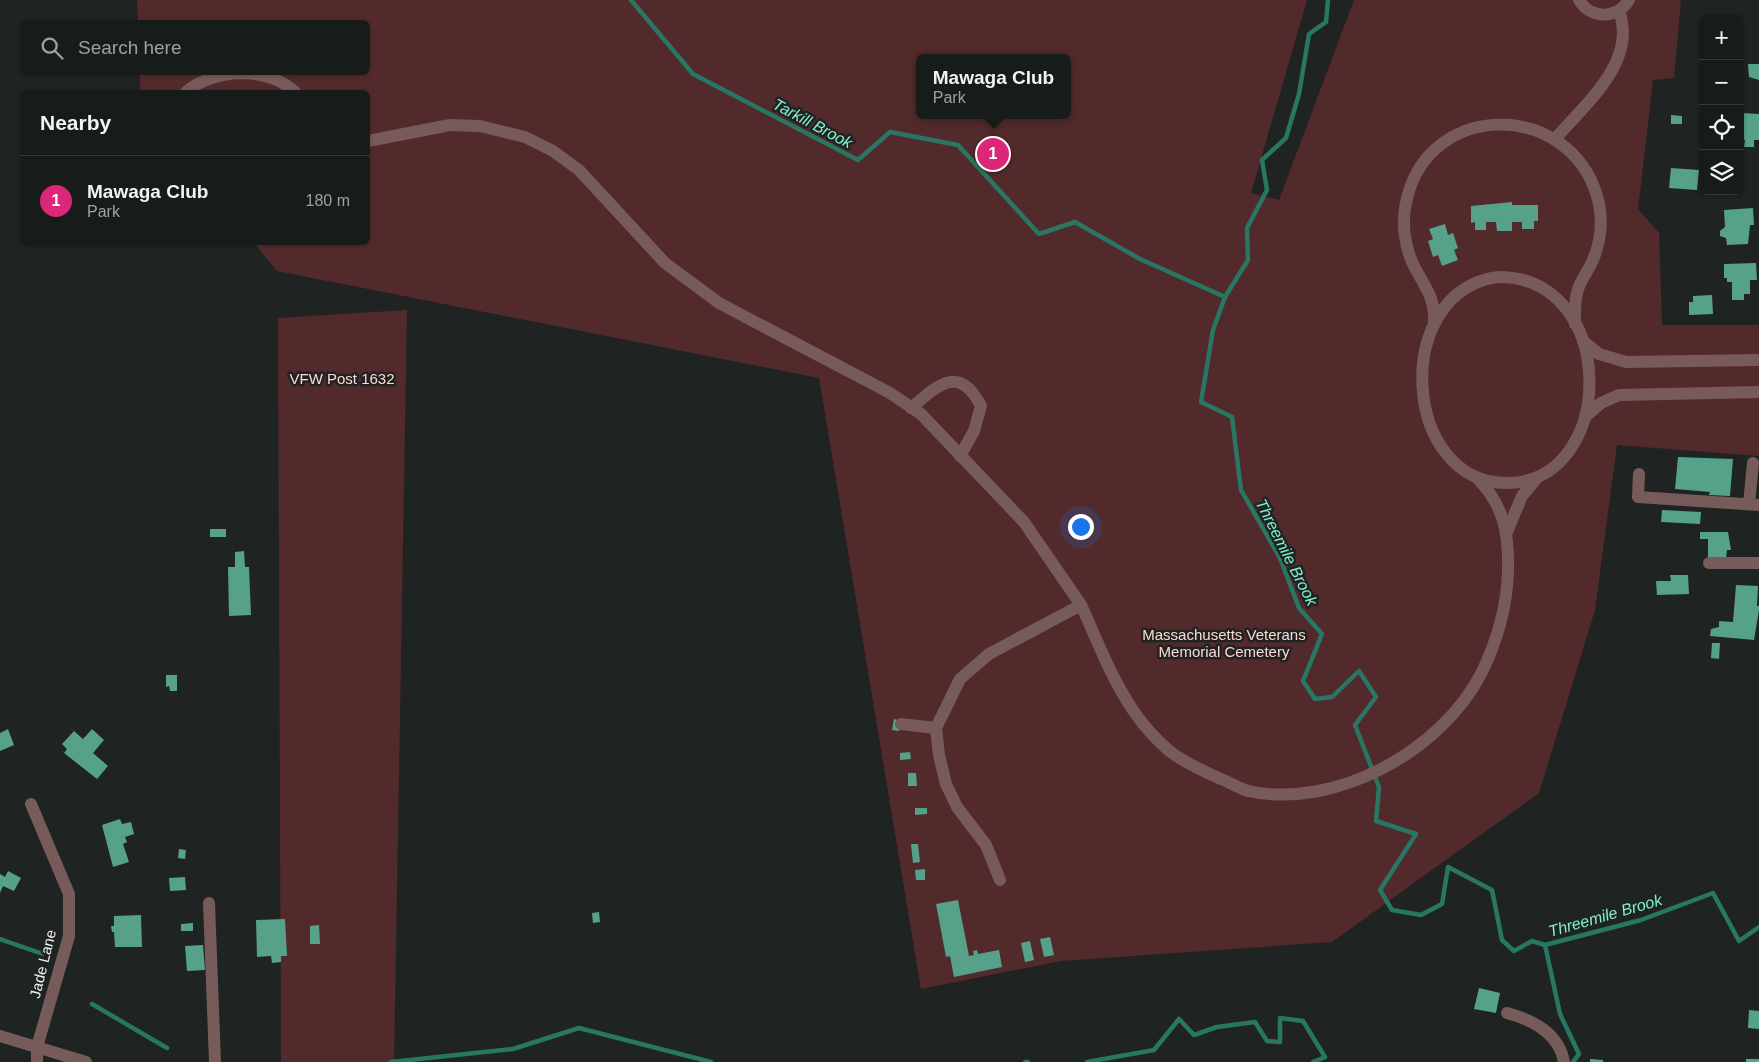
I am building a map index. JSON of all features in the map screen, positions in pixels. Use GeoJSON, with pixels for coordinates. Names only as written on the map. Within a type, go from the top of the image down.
{"type":"FeatureCollection","features":[{"type":"Feature","properties":{"kind":"street"},"geometry":{"type":"LineString","coordinates":[[1579,0],[1587,9],[1600,15],[1619,11],[1629,0]]}},
{"type":"Feature","properties":{"kind":"street"},"geometry":{"type":"LineString","coordinates":[[1555,139],[1612,72],[1621,48],[1622,23],[1619,11]]}},
{"type":"Feature","properties":{"kind":"street"},"geometry":{"type":"LineString","coordinates":[[189,90],[203,79],[232,75]]}},
{"type":"Feature","properties":{"kind":"street"},"geometry":{"type":"LineString","coordinates":[[258,75],[270,77],[289,86],[293,90]]}},
{"type":"Feature","properties":{"kind":"street"},"geometry":{"type":"LineString","coordinates":[[1434,326],[1431,294],[1409,254],[1404,225],[1407,197],[1418,171],[1430,155],[1445,141],[1483,125],[1510,124],[1524,126],[1555,139],[1571,152],[1588,173],[1594,186],[1601,226],[1596,252],[1578,289],[1575,324]]}},
{"type":"Feature","properties":{"kind":"street"},"geometry":{"type":"LineString","coordinates":[[370,141],[450,125],[480,126],[525,137],[553,151],[579,170],[665,262],[720,303],[890,393],[920,414],[1024,522],[1080,606],[1137,717],[1167,749],[1209,773],[1248,790],[1300,795],[1348,784],[1373,773],[1416,748],[1441,726],[1481,674],[1492,648],[1505,604],[1508,583],[1507,532],[1498,505],[1477,478]]}},
{"type":"Feature","properties":{"kind":"street"},"geometry":{"type":"LineString","coordinates":[[1507,532],[1522,496],[1540,476],[1564,456],[1578,435],[1585,417],[1590,379],[1583,341],[1575,324],[1561,304],[1544,288],[1522,279],[1498,277],[1483,280],[1462,290],[1445,306],[1426,345],[1422,374],[1427,414],[1434,432],[1446,453],[1457,465],[1477,478],[1508,483],[1540,476]]}},
{"type":"Feature","properties":{"kind":"street"},"geometry":{"type":"LineString","coordinates":[[1583,341],[1599,354],[1626,362],[1759,360]]}},
{"type":"Feature","properties":{"kind":"street"},"geometry":{"type":"LineString","coordinates":[[911,408],[940,384],[958,382],[974,391],[981,406],[974,431],[960,456]]}},
{"type":"Feature","properties":{"kind":"street"},"geometry":{"type":"LineString","coordinates":[[1585,417],[1601,403],[1619,395],[1759,392]]}},
{"type":"Feature","properties":{"kind":"street"},"geometry":{"type":"LineString","coordinates":[[1639,474],[1638,497],[1754,505],[1753,464]]}},
{"type":"Feature","properties":{"kind":"street"},"geometry":{"type":"LineString","coordinates":[[1709,563],[1759,562]]}},
{"type":"Feature","properties":{"kind":"street"},"geometry":{"type":"LineString","coordinates":[[1000,880],[986,845],[957,807],[946,784],[939,755],[936,728],[960,679],[989,654],[1080,606]]}},
{"type":"Feature","properties":{"kind":"street"},"geometry":{"type":"LineString","coordinates":[[901,724],[936,728]]}},
{"type":"Feature","properties":{"kind":"street","name":"Jade Lane"},"geometry":{"type":"LineString","coordinates":[[31,804],[69,894],[69,936],[37,1047],[37,1062]]}},
{"type":"Feature","properties":{"kind":"street"},"geometry":{"type":"LineString","coordinates":[[209,903],[215,1062]]}},
{"type":"Feature","properties":{"kind":"street"},"geometry":{"type":"LineString","coordinates":[[1507,1013],[1531,1021],[1546,1032],[1560,1046],[1564,1062]]}},
{"type":"Feature","properties":{"kind":"street"},"geometry":{"type":"LineString","coordinates":[[0,1036],[86,1062]]}},
{"type":"Feature","properties":{"kind":"green space","name":"Massachusetts Veterans Memorial Cemetery"},"geometry":{"type":"Polygon","coordinates":[[[137,0],[1307,0],[1251,193],[1279,200],[1354,0],[1681,0],[1674,78],[1653,80],[1638,209],[1659,233],[1662,325],[1759,325],[1759,456],[1617,445],[1595,610],[1539,793],[1332,942],[1061,961],[921,989],[819,378],[277,271],[256,245],[370,245],[370,90],[140,90],[140,75],[370,75],[370,20],[138,20],[137,0]]]}},
{"type":"Feature","properties":{"kind":"green space","name":"VFW Post 1632"},"geometry":{"type":"Polygon","coordinates":[[[407,310],[394,1062],[281,1062],[278,318],[407,310]]]}},
{"type":"Feature","properties":{"kind":"building"},"geometry":{"type":"Polygon","coordinates":[[[1748,64],[1759,64],[1759,80],[1749,77],[1748,64]]]}},
{"type":"Feature","properties":{"kind":"building"},"geometry":{"type":"Polygon","coordinates":[[[1744,113],[1759,114],[1759,140],[1754,140],[1754,147],[1744,147],[1744,113]]]}},
{"type":"Feature","properties":{"kind":"building"},"geometry":{"type":"Polygon","coordinates":[[[1671,115],[1682,116],[1682,124],[1671,124],[1671,115]]]}},
{"type":"Feature","properties":{"kind":"building"},"geometry":{"type":"Polygon","coordinates":[[[1671,168],[1699,170],[1697,190],[1669,188],[1671,168]]]}},
{"type":"Feature","properties":{"kind":"building"},"geometry":{"type":"Polygon","coordinates":[[[1512,202],[1512,205],[1538,205],[1538,221],[1534,221],[1534,229],[1522,229],[1522,222],[1512,222],[1512,231],[1497,231],[1496,222],[1486,222],[1486,230],[1475,230],[1475,222],[1471,223],[1471,206],[1512,202]]]}},
{"type":"Feature","properties":{"kind":"building"},"geometry":{"type":"Polygon","coordinates":[[[1753,208],[1754,225],[1750,225],[1748,244],[1727,245],[1726,238],[1720,236],[1720,231],[1725,227],[1724,210],[1753,208]]]}},
{"type":"Feature","properties":{"kind":"building"},"geometry":{"type":"Polygon","coordinates":[[[1445,224],[1448,235],[1453,233],[1458,248],[1454,250],[1458,260],[1442,266],[1438,255],[1433,257],[1428,241],[1433,239],[1429,229],[1445,224]]]}},
{"type":"Feature","properties":{"kind":"building"},"geometry":{"type":"Polygon","coordinates":[[[1756,263],[1757,280],[1750,280],[1750,294],[1744,294],[1744,300],[1732,300],[1732,282],[1727,282],[1727,278],[1724,278],[1724,264],[1756,263]]]}},
{"type":"Feature","properties":{"kind":"building"},"geometry":{"type":"Polygon","coordinates":[[[1712,295],[1713,314],[1689,315],[1689,302],[1693,302],[1693,296],[1712,295]]]}},
{"type":"Feature","properties":{"kind":"building"},"geometry":{"type":"Polygon","coordinates":[[[1678,457],[1733,459],[1730,496],[1709,495],[1710,492],[1675,489],[1678,457]]]}},
{"type":"Feature","properties":{"kind":"building"},"geometry":{"type":"Polygon","coordinates":[[[1662,510],[1701,512],[1700,524],[1661,522],[1662,510]]]}},
{"type":"Feature","properties":{"kind":"building"},"geometry":{"type":"Polygon","coordinates":[[[210,529],[226,529],[226,537],[210,537],[210,529]]]}},
{"type":"Feature","properties":{"kind":"building"},"geometry":{"type":"Polygon","coordinates":[[[1700,532],[1728,532],[1731,550],[1727,550],[1726,559],[1708,558],[1708,539],[1700,539],[1700,532]]]}},
{"type":"Feature","properties":{"kind":"building"},"geometry":{"type":"Polygon","coordinates":[[[244,551],[245,567],[249,567],[251,615],[229,616],[228,567],[235,567],[235,552],[244,551]]]}},
{"type":"Feature","properties":{"kind":"building"},"geometry":{"type":"Polygon","coordinates":[[[1670,575],[1688,575],[1689,594],[1657,595],[1656,581],[1671,581],[1670,575]]]}},
{"type":"Feature","properties":{"kind":"building"},"geometry":{"type":"Polygon","coordinates":[[[1736,585],[1758,586],[1757,606],[1759,606],[1759,610],[1754,640],[1710,636],[1711,629],[1719,627],[1719,621],[1733,622],[1736,585]]]}},
{"type":"Feature","properties":{"kind":"building"},"geometry":{"type":"Polygon","coordinates":[[[1712,643],[1720,643],[1719,659],[1711,658],[1712,643]]]}},
{"type":"Feature","properties":{"kind":"building"},"geometry":{"type":"Polygon","coordinates":[[[166,675],[177,675],[177,691],[170,691],[169,686],[166,687],[166,675]]]}},
{"type":"Feature","properties":{"kind":"building"},"geometry":{"type":"Polygon","coordinates":[[[894,719],[901,721],[899,731],[892,730],[894,719]]]}},
{"type":"Feature","properties":{"kind":"building"},"geometry":{"type":"Polygon","coordinates":[[[8,729],[14,745],[0,751],[0,733],[8,729]]]}},
{"type":"Feature","properties":{"kind":"building"},"geometry":{"type":"Polygon","coordinates":[[[92,729],[104,740],[93,753],[108,766],[97,779],[64,753],[67,749],[62,744],[74,731],[83,739],[92,729]]]}},
{"type":"Feature","properties":{"kind":"building"},"geometry":{"type":"Polygon","coordinates":[[[910,752],[911,759],[900,760],[900,753],[910,752]]]}},
{"type":"Feature","properties":{"kind":"building"},"geometry":{"type":"Polygon","coordinates":[[[908,773],[916,773],[917,786],[908,786],[908,773]]]}},
{"type":"Feature","properties":{"kind":"building"},"geometry":{"type":"Polygon","coordinates":[[[915,808],[927,808],[927,814],[915,815],[915,808]]]}},
{"type":"Feature","properties":{"kind":"building"},"geometry":{"type":"Polygon","coordinates":[[[120,819],[122,824],[131,822],[134,834],[125,837],[127,842],[123,844],[129,862],[113,867],[102,825],[120,819]]]}},
{"type":"Feature","properties":{"kind":"building"},"geometry":{"type":"Polygon","coordinates":[[[911,844],[918,844],[920,862],[913,863],[911,844]]]}},
{"type":"Feature","properties":{"kind":"building"},"geometry":{"type":"Polygon","coordinates":[[[179,849],[186,850],[185,859],[178,858],[179,849]]]}},
{"type":"Feature","properties":{"kind":"building"},"geometry":{"type":"Polygon","coordinates":[[[925,869],[925,880],[916,880],[915,870],[925,869]]]}},
{"type":"Feature","properties":{"kind":"building"},"geometry":{"type":"Polygon","coordinates":[[[8,871],[21,878],[14,891],[3,886],[0,893],[0,874],[5,877],[8,871]]]}},
{"type":"Feature","properties":{"kind":"building"},"geometry":{"type":"Polygon","coordinates":[[[185,877],[186,890],[170,891],[169,878],[185,877]]]}},
{"type":"Feature","properties":{"kind":"building"},"geometry":{"type":"Polygon","coordinates":[[[958,900],[969,956],[974,955],[973,951],[977,950],[978,954],[999,950],[1002,967],[954,977],[950,956],[946,957],[936,904],[958,900]]]}},
{"type":"Feature","properties":{"kind":"building"},"geometry":{"type":"Polygon","coordinates":[[[599,912],[600,922],[593,923],[592,913],[599,912]]]}},
{"type":"Feature","properties":{"kind":"building"},"geometry":{"type":"Polygon","coordinates":[[[141,915],[142,947],[115,947],[114,932],[112,932],[111,926],[114,926],[114,916],[141,915]]]}},
{"type":"Feature","properties":{"kind":"building"},"geometry":{"type":"Polygon","coordinates":[[[285,919],[287,956],[281,956],[281,962],[272,963],[271,956],[257,957],[256,920],[285,919]]]}},
{"type":"Feature","properties":{"kind":"building"},"geometry":{"type":"Polygon","coordinates":[[[193,923],[193,931],[181,931],[181,924],[193,923]]]}},
{"type":"Feature","properties":{"kind":"building"},"geometry":{"type":"Polygon","coordinates":[[[319,925],[320,944],[310,944],[310,926],[319,925]]]}},
{"type":"Feature","properties":{"kind":"building"},"geometry":{"type":"Polygon","coordinates":[[[1050,937],[1054,955],[1044,957],[1040,939],[1050,937]]]}},
{"type":"Feature","properties":{"kind":"building"},"geometry":{"type":"Polygon","coordinates":[[[1030,941],[1034,960],[1025,962],[1021,943],[1030,941]]]}},
{"type":"Feature","properties":{"kind":"building"},"geometry":{"type":"Polygon","coordinates":[[[203,945],[205,970],[187,971],[185,946],[203,945]]]}},
{"type":"Feature","properties":{"kind":"building"},"geometry":{"type":"Polygon","coordinates":[[[1479,988],[1500,993],[1496,1013],[1474,1009],[1479,988]]]}},
{"type":"Feature","properties":{"kind":"building"},"geometry":{"type":"Polygon","coordinates":[[[1749,1010],[1759,1011],[1759,1029],[1748,1028],[1749,1010]]]}},
{"type":"Feature","properties":{"kind":"building"},"geometry":{"type":"Polygon","coordinates":[[[1590,1059],[1603,1060],[1603,1062],[1590,1062],[1590,1059]]]}},
{"type":"Feature","properties":{"kind":"building"},"geometry":{"type":"Polygon","coordinates":[[[1746,1059],[1759,1059],[1759,1062],[1746,1062],[1746,1059]]]}},
{"type":"Feature","properties":{"kind":"waterway","name":"Tarkill Brook"},"geometry":{"type":"LineString","coordinates":[[631,0],[693,74],[858,160],[890,132],[958,145],[1039,234],[1075,222],[1140,259],[1225,297]]}},
{"type":"Feature","properties":{"kind":"waterway","name":"Threemile Brook"},"geometry":{"type":"LineString","coordinates":[[1328,0],[1326,22],[1309,34],[1299,94],[1286,138],[1262,160],[1267,190],[1247,228],[1248,260],[1225,297],[1213,330],[1201,402],[1232,417],[1241,490],[1280,558],[1299,608],[1322,634],[1303,681],[1315,699],[1332,697],[1359,671],[1376,697],[1355,725],[1379,787],[1376,821],[1416,834],[1380,890],[1392,910],[1421,915],[1442,904],[1448,867],[1492,890],[1502,940],[1514,951],[1532,941],[1545,945],[1641,920],[1713,893],[1739,941],[1759,927]]}},
{"type":"Feature","properties":{"kind":"waterway"},"geometry":{"type":"LineString","coordinates":[[0,939],[43,954]]}},
{"type":"Feature","properties":{"kind":"waterway"},"geometry":{"type":"LineString","coordinates":[[1545,945],[1560,1014],[1579,1054],[1573,1062]]}},
{"type":"Feature","properties":{"kind":"waterway"},"geometry":{"type":"LineString","coordinates":[[92,1004],[167,1048]]}},
{"type":"Feature","properties":{"kind":"waterway"},"geometry":{"type":"LineString","coordinates":[[1087,1062],[1154,1050],[1179,1019],[1194,1035],[1217,1027],[1255,1022],[1267,1041],[1280,1042],[1280,1018],[1303,1021],[1325,1057],[1313,1062]]}},
{"type":"Feature","properties":{"kind":"waterway"},"geometry":{"type":"LineString","coordinates":[[391,1062],[513,1049],[579,1028],[711,1062]]}},
{"type":"Feature","properties":{"kind":"place","name":"Mawaga Club"},"geometry":{"type":"Point","coordinates":[993,154]}}]}
